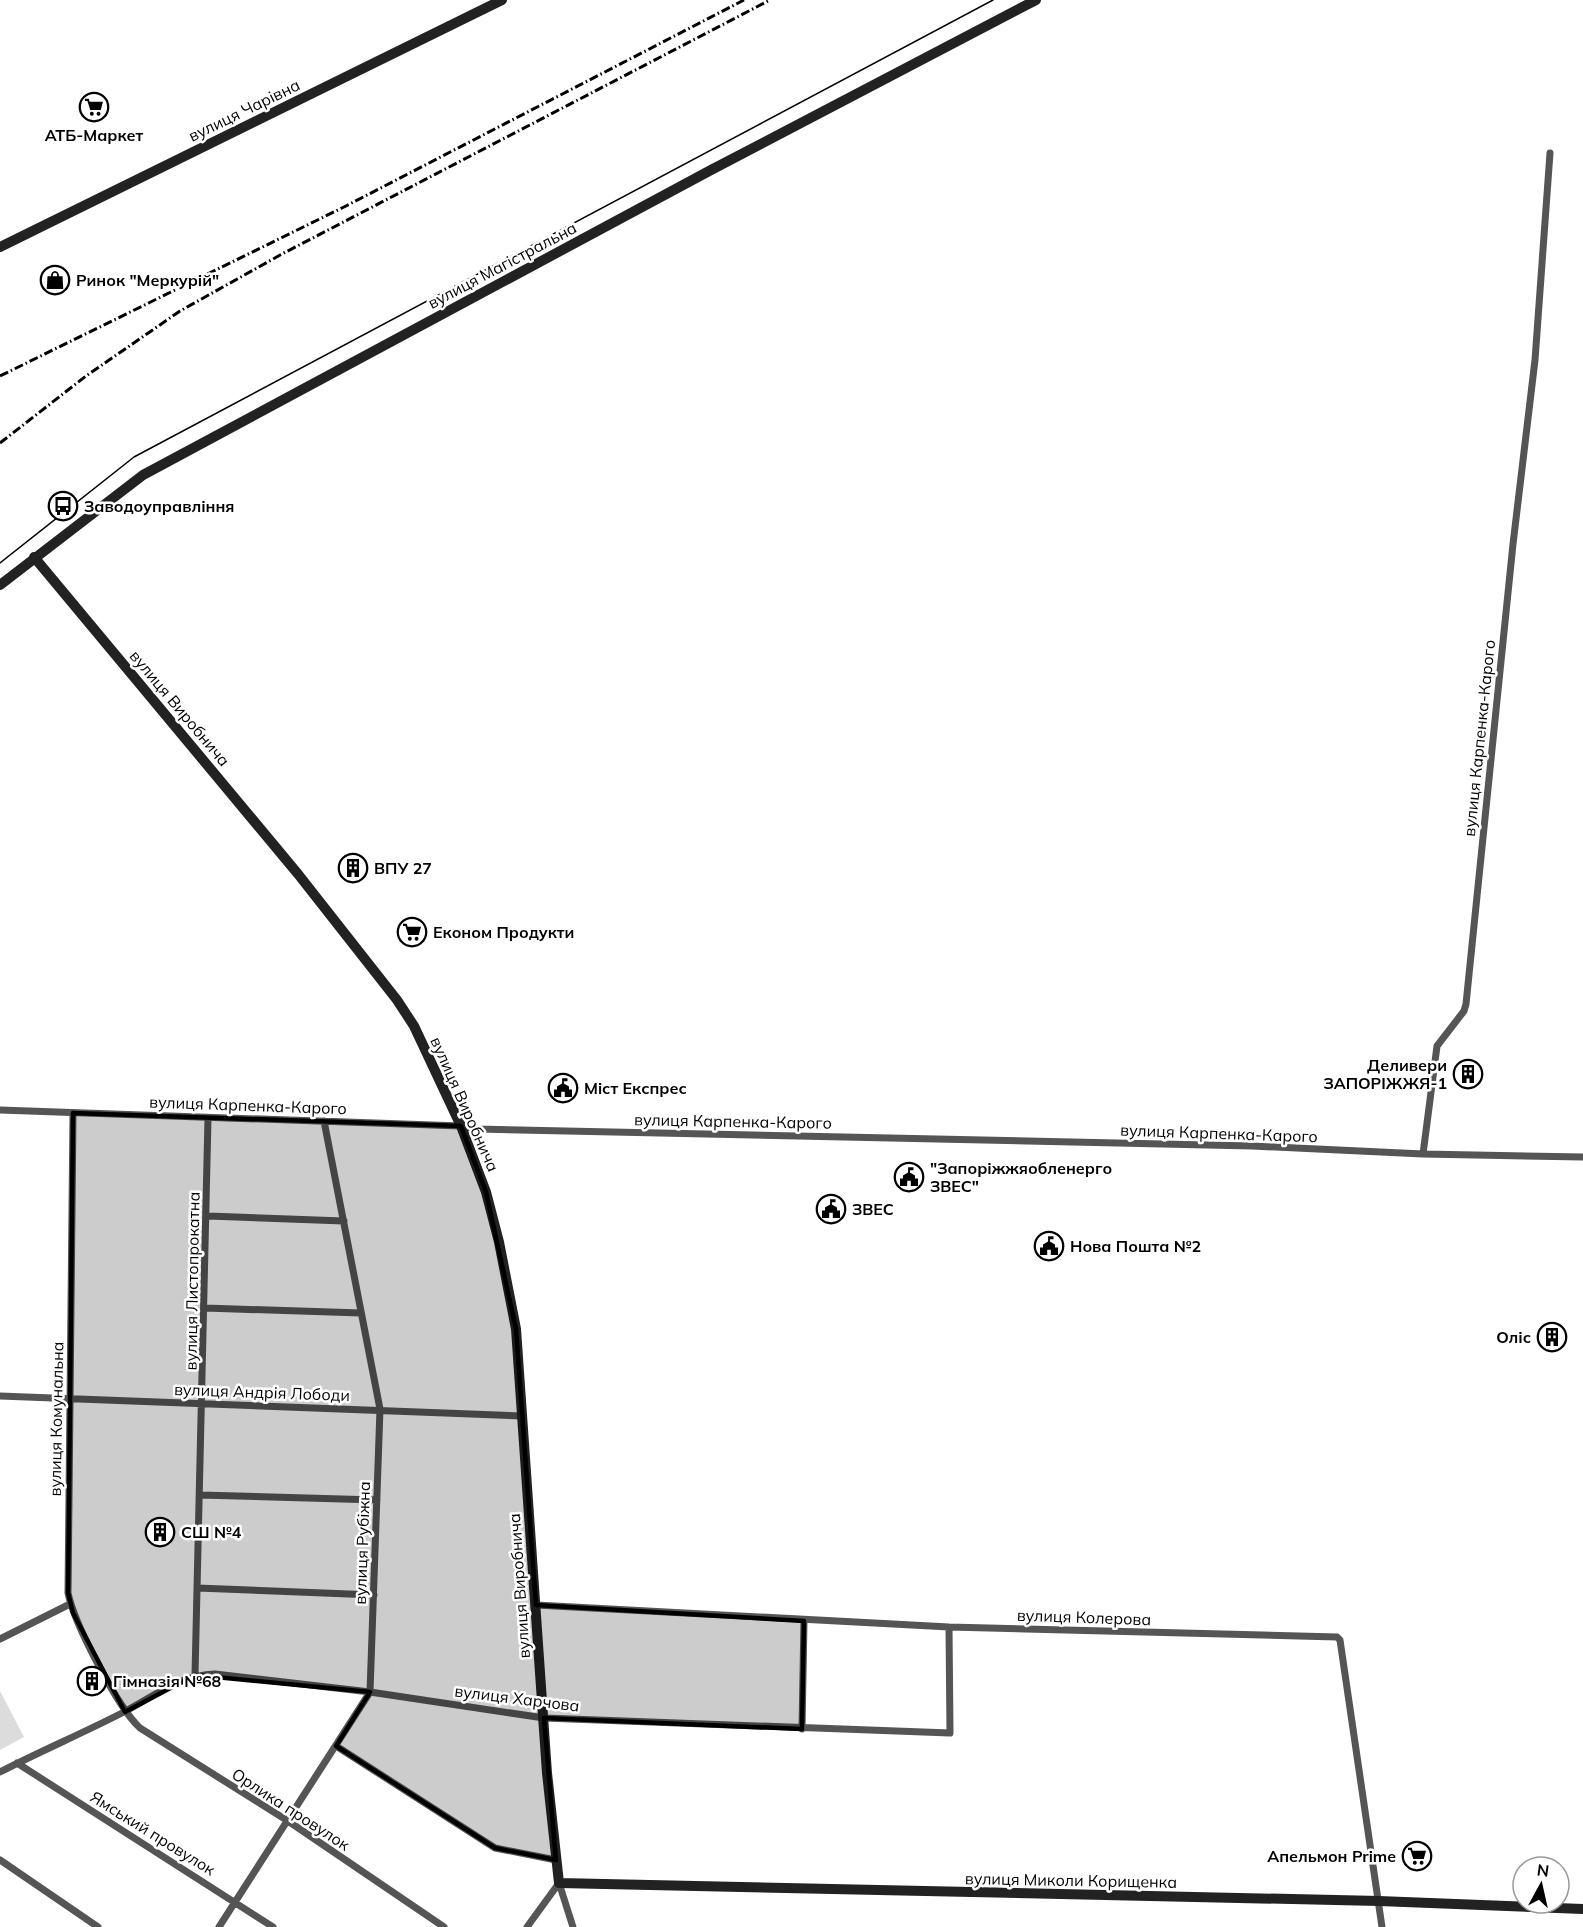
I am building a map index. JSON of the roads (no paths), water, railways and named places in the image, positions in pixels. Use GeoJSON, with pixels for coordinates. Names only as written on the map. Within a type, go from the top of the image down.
{"type":"FeatureCollection","features":[{"type":"Feature","properties":{"kind":"street","name":"вулиця Чарівна"},"geometry":{"type":"LineString","coordinates":[[0,247],[502,0]]}},
{"type":"Feature","properties":{"kind":"street","name":"вулиця Магістральна"},"geometry":{"type":"LineString","coordinates":[[0,585],[34,556],[143,475],[702,175],[1036,0]]}},
{"type":"Feature","properties":{"kind":"street","name":"вулиця Карпенка-Карого"},"geometry":{"type":"LineString","coordinates":[[0,1110],[462,1126],[476,1129],[1252,1146],[1423,1154],[1437,1046],[1464,1011],[1466,1004],[1513,544],[1535,360],[1550,153]]}},
{"type":"Feature","properties":{"kind":"street","name":"вулиця Виробнича"},"geometry":{"type":"LineString","coordinates":[[34,556],[298,874],[397,1000],[414,1026],[462,1126],[486,1192],[499,1242],[516,1329],[544,1718],[559,1883]]}},
{"type":"Feature","properties":{"kind":"street","name":"вулиця Комунальна"},"geometry":{"type":"LineString","coordinates":[[73,1113],[70,1604],[125,1712]]}},
{"type":"Feature","properties":{"kind":"street","name":"вулиця Листопрокатна"},"geometry":{"type":"LineString","coordinates":[[195,1675],[208,1118]]}},
{"type":"Feature","properties":{"kind":"street","name":"вулиця Рубіжна"},"geometry":{"type":"LineString","coordinates":[[219,1927],[370,1692],[380,1409],[324,1121]]}},
{"type":"Feature","properties":{"kind":"street"},"geometry":{"type":"LineString","coordinates":[[1423,1154],[1583,1158]]}},
{"type":"Feature","properties":{"kind":"street"},"geometry":{"type":"LineString","coordinates":[[207,1216],[345,1221]]}},
{"type":"Feature","properties":{"kind":"street"},"geometry":{"type":"LineString","coordinates":[[205,1308],[361,1313]]}},
{"type":"Feature","properties":{"kind":"street","name":"вулиця Андрія Лободи"},"geometry":{"type":"LineString","coordinates":[[0,1396],[522,1416]]}},
{"type":"Feature","properties":{"kind":"street"},"geometry":{"type":"LineString","coordinates":[[200,1495],[377,1500]]}},
{"type":"Feature","properties":{"kind":"street"},"geometry":{"type":"LineString","coordinates":[[196,1588],[374,1595]]}},
{"type":"Feature","properties":{"kind":"street"},"geometry":{"type":"LineString","coordinates":[[0,1639],[70,1604]]}},
{"type":"Feature","properties":{"kind":"street","name":"вулиця Колерова"},"geometry":{"type":"LineString","coordinates":[[536,1605],[949,1627],[1337,1637],[1340,1640],[1382,1927]]}},
{"type":"Feature","properties":{"kind":"street"},"geometry":{"type":"LineString","coordinates":[[802,1729],[804,1621]]}},
{"type":"Feature","properties":{"kind":"street","name":"вулиця Харчова"},"geometry":{"type":"LineString","coordinates":[[0,1772],[125,1712],[179,1680],[195,1675],[216,1674],[370,1692],[544,1718],[950,1733],[949,1627]]}},
{"type":"Feature","properties":{"kind":"street","name":"Орлика провулок"},"geometry":{"type":"LineString","coordinates":[[125,1712],[140,1728],[176,1753],[288,1821],[444,1927]]}},
{"type":"Feature","properties":{"kind":"street"},"geometry":{"type":"LineString","coordinates":[[336,1746],[495,1848],[556,1860]]}},
{"type":"Feature","properties":{"kind":"street","name":"Ямський провулок"},"geometry":{"type":"LineString","coordinates":[[17,1763],[236,1901],[273,1927]]}},
{"type":"Feature","properties":{"kind":"street"},"geometry":{"type":"LineString","coordinates":[[0,1860],[98,1927]]}},
{"type":"Feature","properties":{"kind":"street"},"geometry":{"type":"LineString","coordinates":[[527,1927],[559,1883]]}},
{"type":"Feature","properties":{"kind":"street"},"geometry":{"type":"LineString","coordinates":[[559,1883],[573,1927]]}},
{"type":"Feature","properties":{"kind":"street","name":"вулиця Миколи Корищенка"},"geometry":{"type":"LineString","coordinates":[[559,1883],[1379,1901],[1583,1909]]}},
{"type":"Feature","properties":{"kind":"tram line"},"geometry":{"type":"LineString","coordinates":[[0,563],[134,457],[993,0]]}},
{"type":"Feature","properties":{"kind":"railway"},"geometry":{"type":"LineString","coordinates":[[0,376],[344,207],[744,0]]}},
{"type":"Feature","properties":{"kind":"railway"},"geometry":{"type":"LineString","coordinates":[[0,443],[86,376],[180,311],[282,254],[770,0]]}},
{"type":"Feature","properties":{"kind":"place","name":"АТБ-Маркет"},"geometry":{"type":"Point","coordinates":[94,107]}},
{"type":"Feature","properties":{"kind":"place","name":"Ринок \"Меркурій\""},"geometry":{"type":"Point","coordinates":[55,280]}},
{"type":"Feature","properties":{"kind":"place","name":"Заводоуправління"},"geometry":{"type":"Point","coordinates":[63,506]}},
{"type":"Feature","properties":{"kind":"place","name":"ВПУ 27"},"geometry":{"type":"Point","coordinates":[353,868]}},
{"type":"Feature","properties":{"kind":"place","name":"Економ Продукти"},"geometry":{"type":"Point","coordinates":[412,932]}},
{"type":"Feature","properties":{"kind":"place","name":"Деливери ЗАПОРІЖЖЯ-1"},"geometry":{"type":"Point","coordinates":[1468,1074]}},
{"type":"Feature","properties":{"kind":"place","name":"Мiст Експрес"},"geometry":{"type":"Point","coordinates":[563,1088]}},
{"type":"Feature","properties":{"kind":"place","name":"\"Запоріжжяобленерго ЗВЕС\""},"geometry":{"type":"Point","coordinates":[909,1177]}},
{"type":"Feature","properties":{"kind":"place","name":"ЗВЕС"},"geometry":{"type":"Point","coordinates":[831,1209]}},
{"type":"Feature","properties":{"kind":"place","name":"Нова Пошта №2"},"geometry":{"type":"Point","coordinates":[1049,1246]}},
{"type":"Feature","properties":{"kind":"place","name":"Оліс"},"geometry":{"type":"Point","coordinates":[1552,1337]}},
{"type":"Feature","properties":{"kind":"place","name":"СШ №4"},"geometry":{"type":"Point","coordinates":[160,1532]}},
{"type":"Feature","properties":{"kind":"place","name":"Гімназія №68"},"geometry":{"type":"Point","coordinates":[92,1681]}},
{"type":"Feature","properties":{"kind":"place","name":"Апельмон Prime"},"geometry":{"type":"Point","coordinates":[1417,1856]}}]}
